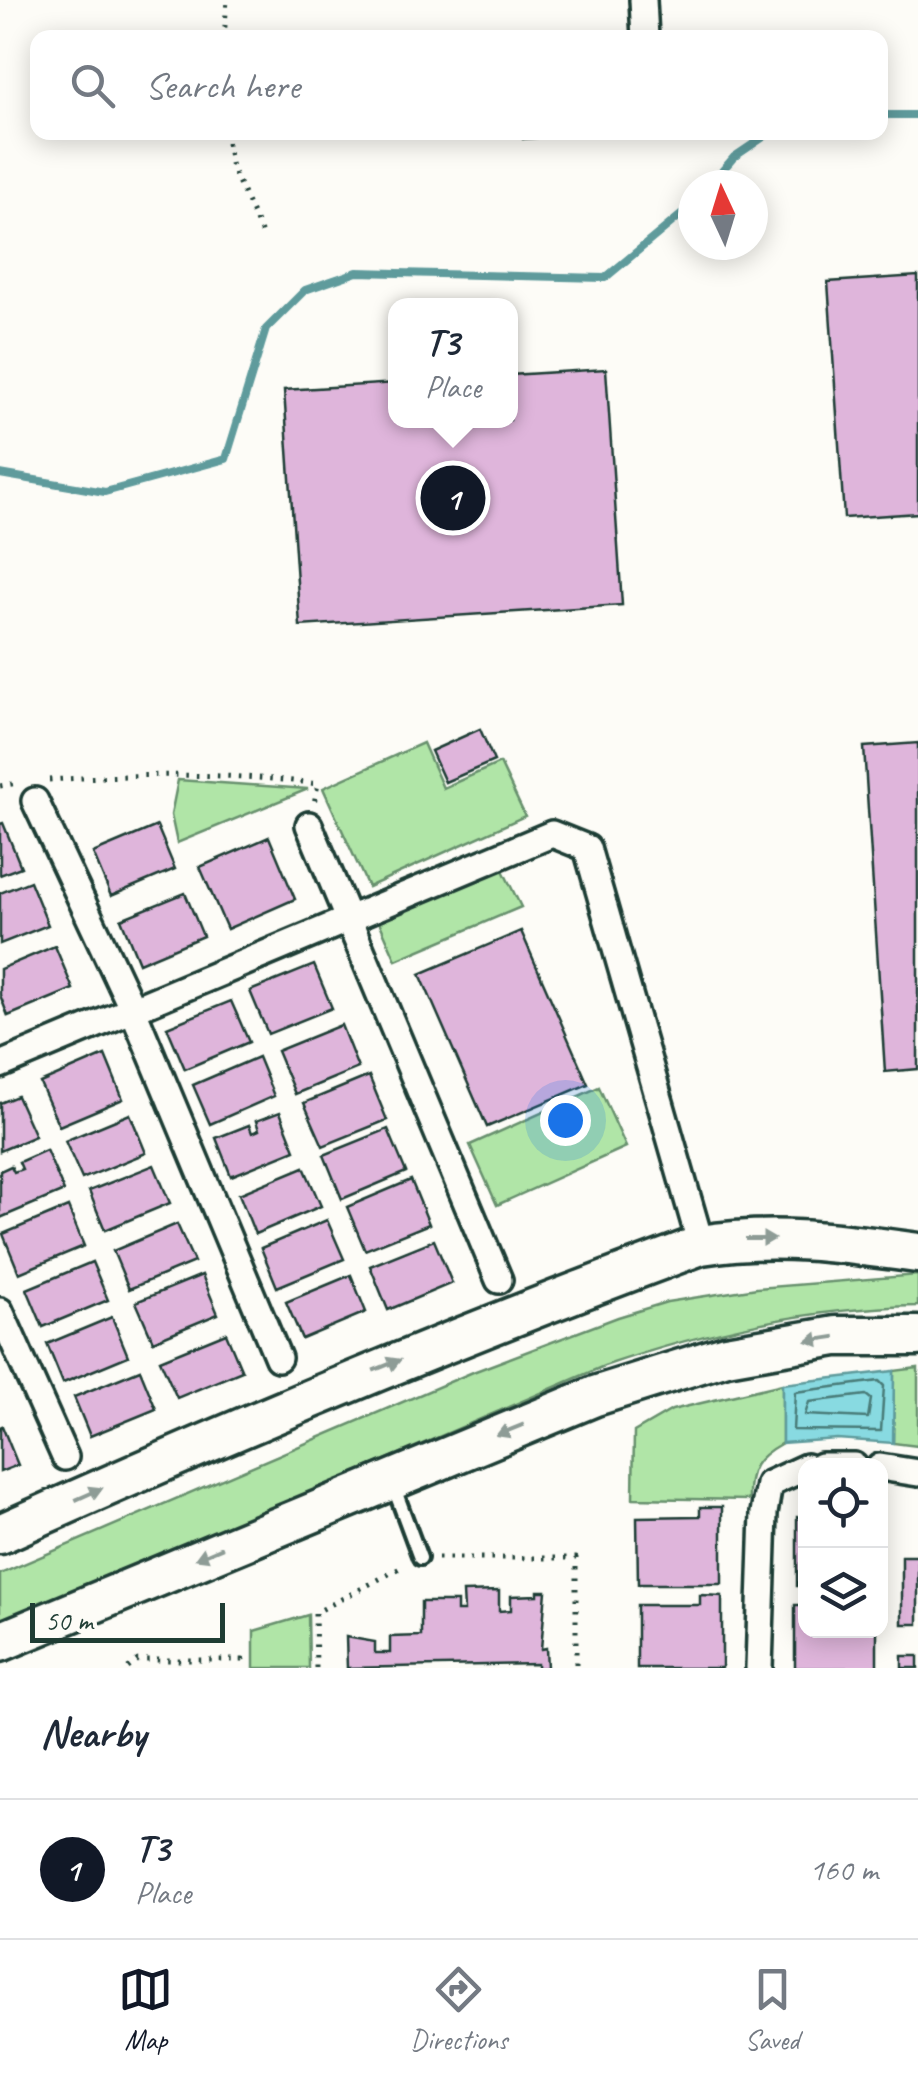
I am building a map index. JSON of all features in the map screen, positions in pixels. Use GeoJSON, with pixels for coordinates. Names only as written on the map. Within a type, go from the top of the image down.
{"type":"FeatureCollection","features":[{"type":"Feature","properties":{"kind":"main road"},"geometry":{"type":"LineString","coordinates":[[0,1534],[336,1386],[701,1245],[740,1239],[812,1238],[918,1253]]}},
{"type":"Feature","properties":{"kind":"main road"},"geometry":{"type":"LineString","coordinates":[[0,1642],[390,1477],[594,1396],[726,1355],[836,1336],[918,1336]]}},
{"type":"Feature","properties":{"kind":"street"},"geometry":{"type":"LineString","coordinates":[[643,0],[645,30]]}},
{"type":"Feature","properties":{"kind":"street"},"geometry":{"type":"LineString","coordinates":[[35,788],[133,1010],[278,1358]]}},
{"type":"Feature","properties":{"kind":"street"},"geometry":{"type":"LineString","coordinates":[[309,825],[499,1280]]}},
{"type":"Feature","properties":{"kind":"street"},"geometry":{"type":"LineString","coordinates":[[0,1064],[552,834],[587,848],[701,1245]]}},
{"type":"Feature","properties":{"kind":"street"},"geometry":{"type":"LineString","coordinates":[[0,1311],[65,1456]]}},
{"type":"Feature","properties":{"kind":"street"},"geometry":{"type":"LineString","coordinates":[[888,1468],[918,1473]]}},
{"type":"Feature","properties":{"kind":"street"},"geometry":{"type":"LineString","coordinates":[[759,1668],[764,1513],[769,1484],[798,1471]]}},
{"type":"Feature","properties":{"kind":"lane"},"geometry":{"type":"LineString","coordinates":[[390,1477],[420,1558]]}},
{"type":"Feature","properties":{"kind":"path"},"geometry":{"type":"LineString","coordinates":[[225,30],[227,0]]}},
{"type":"Feature","properties":{"kind":"path"},"geometry":{"type":"LineString","coordinates":[[226,140],[232,168],[262,234]]}},
{"type":"Feature","properties":{"kind":"path"},"geometry":{"type":"LineString","coordinates":[[0,786],[35,788],[198,774],[318,784],[309,825]]}},
{"type":"Feature","properties":{"kind":"path"},"geometry":{"type":"LineString","coordinates":[[316,1668],[315,1613],[420,1558],[576,1558],[576,1668]]}},
{"type":"Feature","properties":{"kind":"path"},"geometry":{"type":"LineString","coordinates":[[128,1668],[138,1660],[244,1660],[244,1668]]}},
{"type":"Feature","properties":{"kind":"green space"},"geometry":{"type":"Polygon","coordinates":[[[423,743],[443,788],[500,763],[525,816],[368,887],[323,788],[423,743]]]}},
{"type":"Feature","properties":{"kind":"green space"},"geometry":{"type":"Polygon","coordinates":[[[178,780],[308,789],[177,843],[171,815],[178,780]]]}},
{"type":"Feature","properties":{"kind":"green space"},"geometry":{"type":"Polygon","coordinates":[[[500,864],[521,907],[396,960],[377,917],[500,864]]]}},
{"type":"Feature","properties":{"kind":"green space"},"geometry":{"type":"Polygon","coordinates":[[[599,1087],[626,1147],[497,1205],[470,1145],[599,1087]]]}},
{"type":"Feature","properties":{"kind":"green space"},"geometry":{"type":"Polygon","coordinates":[[[918,1275],[918,1306],[837,1311],[759,1324],[681,1342],[604,1366],[0,1625],[0,1574],[473,1372],[667,1302],[757,1288],[918,1275]]]}},
{"type":"Feature","properties":{"kind":"green space"},"geometry":{"type":"Polygon","coordinates":[[[918,1368],[918,1446],[893,1443],[894,1371],[918,1368]]]}},
{"type":"Feature","properties":{"kind":"green space"},"geometry":{"type":"Polygon","coordinates":[[[782,1384],[782,1443],[755,1466],[749,1500],[633,1498],[634,1432],[672,1410],[782,1384]]]}},
{"type":"Feature","properties":{"kind":"green space"},"geometry":{"type":"Polygon","coordinates":[[[308,1615],[309,1668],[254,1668],[254,1631],[308,1615]]]}},
{"type":"Feature","properties":{"kind":"water"},"geometry":{"type":"Polygon","coordinates":[[[894,1371],[893,1443],[837,1439],[782,1443],[782,1384],[894,1371]]]}},
{"type":"Feature","properties":{"kind":"building"},"geometry":{"type":"Polygon","coordinates":[[[918,276],[918,513],[844,518],[828,282],[918,276]]]}},
{"type":"Feature","properties":{"kind":"building"},"geometry":{"type":"Polygon","coordinates":[[[606,369],[622,605],[300,626],[284,390],[388,384],[388,428],[518,428],[518,374],[606,369]]]}},
{"type":"Feature","properties":{"kind":"building"},"geometry":{"type":"Polygon","coordinates":[[[480,729],[494,761],[445,782],[431,751],[480,729]]]}},
{"type":"Feature","properties":{"kind":"building"},"geometry":{"type":"Polygon","coordinates":[[[918,743],[918,1069],[885,1072],[864,747],[918,743]]]}},
{"type":"Feature","properties":{"kind":"building"},"geometry":{"type":"Polygon","coordinates":[[[3,823],[21,867],[0,875],[0,824],[3,823]]]}},
{"type":"Feature","properties":{"kind":"building"},"geometry":{"type":"Polygon","coordinates":[[[157,826],[175,869],[111,896],[93,853],[157,826]]]}},
{"type":"Feature","properties":{"kind":"building"},"geometry":{"type":"Polygon","coordinates":[[[269,837],[295,899],[227,929],[200,867],[269,837]]]}},
{"type":"Feature","properties":{"kind":"building"},"geometry":{"type":"Polygon","coordinates":[[[30,881],[48,925],[0,944],[0,893],[30,881]]]}},
{"type":"Feature","properties":{"kind":"building"},"geometry":{"type":"Polygon","coordinates":[[[185,893],[203,936],[139,963],[121,919],[185,893]]]}},
{"type":"Feature","properties":{"kind":"building"},"geometry":{"type":"Polygon","coordinates":[[[521,931],[588,1084],[487,1127],[420,974],[521,931]]]}},
{"type":"Feature","properties":{"kind":"building"},"geometry":{"type":"Polygon","coordinates":[[[55,946],[73,989],[8,1016],[0,995],[0,969],[55,946]]]}},
{"type":"Feature","properties":{"kind":"building"},"geometry":{"type":"Polygon","coordinates":[[[314,965],[332,1008],[268,1034],[250,991],[314,965]]]}},
{"type":"Feature","properties":{"kind":"building"},"geometry":{"type":"Polygon","coordinates":[[[231,1001],[249,1042],[185,1069],[167,1027],[231,1001]]]}},
{"type":"Feature","properties":{"kind":"building"},"geometry":{"type":"Polygon","coordinates":[[[341,1025],[358,1068],[295,1094],[277,1051],[341,1025]]]}},
{"type":"Feature","properties":{"kind":"building"},"geometry":{"type":"Polygon","coordinates":[[[105,1055],[123,1099],[59,1126],[40,1083],[105,1055]]]}},
{"type":"Feature","properties":{"kind":"building"},"geometry":{"type":"Polygon","coordinates":[[[258,1057],[274,1096],[210,1124],[193,1085],[258,1057]]]}},
{"type":"Feature","properties":{"kind":"building"},"geometry":{"type":"Polygon","coordinates":[[[369,1076],[387,1120],[323,1146],[304,1103],[369,1076]]]}},
{"type":"Feature","properties":{"kind":"building"},"geometry":{"type":"Polygon","coordinates":[[[17,1096],[35,1136],[0,1151],[0,1103],[17,1096]]]}},
{"type":"Feature","properties":{"kind":"building"},"geometry":{"type":"Polygon","coordinates":[[[280,1112],[295,1150],[231,1176],[216,1138],[249,1125],[252,1133],[259,1130],[256,1121],[280,1112]]]}},
{"type":"Feature","properties":{"kind":"building"},"geometry":{"type":"Polygon","coordinates":[[[130,1114],[146,1153],[82,1179],[65,1141],[130,1114]]]}},
{"type":"Feature","properties":{"kind":"building"},"geometry":{"type":"Polygon","coordinates":[[[388,1129],[406,1172],[342,1199],[324,1155],[388,1129]]]}},
{"type":"Feature","properties":{"kind":"building"},"geometry":{"type":"Polygon","coordinates":[[[46,1150],[64,1191],[0,1218],[0,1171],[11,1166],[14,1172],[22,1169],[19,1162],[46,1150]]]}},
{"type":"Feature","properties":{"kind":"building"},"geometry":{"type":"Polygon","coordinates":[[[154,1165],[170,1203],[105,1230],[89,1191],[154,1165]]]}},
{"type":"Feature","properties":{"kind":"building"},"geometry":{"type":"Polygon","coordinates":[[[304,1167],[321,1206],[255,1234],[239,1194],[304,1167]]]}},
{"type":"Feature","properties":{"kind":"building"},"geometry":{"type":"Polygon","coordinates":[[[411,1180],[429,1224],[365,1250],[347,1207],[411,1180]]]}},
{"type":"Feature","properties":{"kind":"building"},"geometry":{"type":"Polygon","coordinates":[[[68,1207],[84,1246],[19,1273],[3,1234],[68,1207]]]}},
{"type":"Feature","properties":{"kind":"building"},"geometry":{"type":"Polygon","coordinates":[[[327,1220],[344,1259],[277,1287],[261,1248],[327,1220]]]}},
{"type":"Feature","properties":{"kind":"building"},"geometry":{"type":"Polygon","coordinates":[[[177,1224],[194,1262],[129,1289],[113,1251],[177,1224]]]}},
{"type":"Feature","properties":{"kind":"building"},"geometry":{"type":"Polygon","coordinates":[[[434,1240],[452,1283],[388,1310],[370,1266],[434,1240]]]}},
{"type":"Feature","properties":{"kind":"building"},"geometry":{"type":"Polygon","coordinates":[[[92,1262],[108,1300],[43,1327],[27,1289],[92,1262]]]}},
{"type":"Feature","properties":{"kind":"building"},"geometry":{"type":"Polygon","coordinates":[[[202,1275],[218,1314],[153,1341],[136,1302],[202,1275]]]}},
{"type":"Feature","properties":{"kind":"building"},"geometry":{"type":"Polygon","coordinates":[[[351,1275],[366,1312],[302,1339],[286,1302],[351,1275]]]}},
{"type":"Feature","properties":{"kind":"building"},"geometry":{"type":"Polygon","coordinates":[[[112,1317],[128,1356],[63,1383],[47,1344],[112,1317]]]}},
{"type":"Feature","properties":{"kind":"building"},"geometry":{"type":"Polygon","coordinates":[[[226,1333],[242,1371],[177,1398],[160,1360],[226,1333]]]}},
{"type":"Feature","properties":{"kind":"building"},"geometry":{"type":"Polygon","coordinates":[[[140,1370],[156,1409],[90,1436],[74,1397],[140,1370]]]}},
{"type":"Feature","properties":{"kind":"building"},"geometry":{"type":"Polygon","coordinates":[[[0,1427],[18,1465],[0,1472],[0,1427]]]}},
{"type":"Feature","properties":{"kind":"building"},"geometry":{"type":"Polygon","coordinates":[[[700,1507],[722,1507],[722,1584],[638,1584],[637,1517],[700,1516],[700,1507]]]}},
{"type":"Feature","properties":{"kind":"building"},"geometry":{"type":"Polygon","coordinates":[[[797,1517],[798,1517],[798,1586],[797,1517]]]}},
{"type":"Feature","properties":{"kind":"building"},"geometry":{"type":"Polygon","coordinates":[[[902,1556],[918,1556],[918,1624],[902,1624],[902,1556]]]}},
{"type":"Feature","properties":{"kind":"building"},"geometry":{"type":"Polygon","coordinates":[[[499,1591],[499,1611],[511,1610],[511,1596],[546,1591],[541,1649],[546,1648],[547,1668],[537,1668],[537,1664],[347,1668],[346,1637],[375,1642],[375,1653],[390,1653],[390,1637],[421,1636],[421,1602],[457,1602],[457,1611],[464,1611],[463,1592],[499,1591]]]}},
{"type":"Feature","properties":{"kind":"building"},"geometry":{"type":"Polygon","coordinates":[[[700,1595],[722,1596],[722,1668],[637,1668],[637,1605],[700,1605],[700,1595]]]}},
{"type":"Feature","properties":{"kind":"building"},"geometry":{"type":"Polygon","coordinates":[[[795,1605],[798,1638],[877,1638],[877,1668],[795,1668],[795,1605]]]}},
{"type":"Feature","properties":{"kind":"building"},"geometry":{"type":"Polygon","coordinates":[[[902,1656],[918,1656],[918,1668],[902,1668],[902,1656]]]}},
{"type":"Feature","properties":{"kind":"waterway"},"geometry":{"type":"LineString","coordinates":[[888,115],[918,115]]}},
{"type":"Feature","properties":{"kind":"waterway"},"geometry":{"type":"LineString","coordinates":[[723,170],[759,140]]}},
{"type":"Feature","properties":{"kind":"waterway"},"geometry":{"type":"LineString","coordinates":[[0,474],[105,492],[226,459],[266,329],[305,290],[357,272],[605,278],[678,217]]}},
{"type":"Feature","properties":{"kind":"place","name":"T3"},"geometry":{"type":"Point","coordinates":[453,498]}}]}
